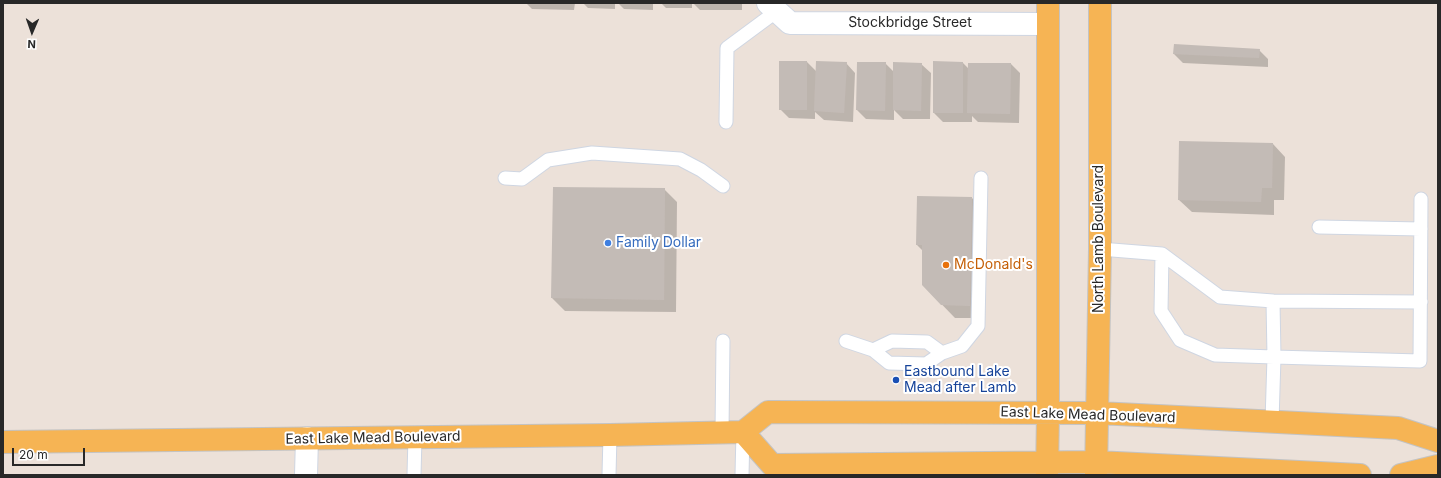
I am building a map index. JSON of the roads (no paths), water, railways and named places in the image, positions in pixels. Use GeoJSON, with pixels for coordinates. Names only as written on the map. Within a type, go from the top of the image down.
{"type":"FeatureCollection","features":[{"type":"Feature","properties":{"kind":"main road","name":"North Lamb Boulevard"},"geometry":{"type":"LineString","coordinates":[[1096,468],[1100,249],[1100,3]]}},
{"type":"Feature","properties":{"kind":"main road"},"geometry":{"type":"LineString","coordinates":[[1047,13],[1047,469]]}},
{"type":"Feature","properties":{"kind":"main road","name":"East Lake Mead Boulevard"},"geometry":{"type":"LineString","coordinates":[[3,442],[610,435],[743,432],[768,412],[1098,414],[1398,428],[1438,441]]}},
{"type":"Feature","properties":{"kind":"main road"},"geometry":{"type":"LineString","coordinates":[[743,432],[772,465],[1047,469],[1096,468],[1360,475]]}},
{"type":"Feature","properties":{"kind":"main road"},"geometry":{"type":"LineString","coordinates":[[1401,475],[1438,466]]}},
{"type":"Feature","properties":{"kind":"street","name":"Stockbridge Street"},"geometry":{"type":"LineString","coordinates":[[773,7],[790,23],[1047,13]]}},
{"type":"Feature","properties":{"kind":"street"},"geometry":{"type":"LineString","coordinates":[[306,475],[307,438]]}},
{"type":"Feature","properties":{"kind":"lane"},"geometry":{"type":"LineString","coordinates":[[726,122],[727,48],[773,7]]}},
{"type":"Feature","properties":{"kind":"lane"},"geometry":{"type":"LineString","coordinates":[[505,178],[522,179],[548,160],[592,153],[680,159],[701,170],[722,186]]}},
{"type":"Feature","properties":{"kind":"lane"},"geometry":{"type":"LineString","coordinates":[[846,341],[874,350],[889,363],[926,364],[942,353],[962,346],[978,326],[981,178]]}},
{"type":"Feature","properties":{"kind":"lane"},"geometry":{"type":"LineString","coordinates":[[1162,254],[1161,311],[1180,340],[1214,355],[1420,361],[1421,199]]}},
{"type":"Feature","properties":{"kind":"lane"},"geometry":{"type":"LineString","coordinates":[[1319,227],[1421,229]]}},
{"type":"Feature","properties":{"kind":"lane"},"geometry":{"type":"LineString","coordinates":[[1100,249],[1162,254],[1220,297],[1273,301],[1420,302]]}},
{"type":"Feature","properties":{"kind":"lane"},"geometry":{"type":"LineString","coordinates":[[1272,422],[1274,357],[1273,301]]}},
{"type":"Feature","properties":{"kind":"lane"},"geometry":{"type":"LineString","coordinates":[[722,432],[723,341]]}},
{"type":"Feature","properties":{"kind":"lane"},"geometry":{"type":"LineString","coordinates":[[874,350],[892,341],[927,342],[942,353]]}},
{"type":"Feature","properties":{"kind":"lane"},"geometry":{"type":"LineString","coordinates":[[742,475],[743,432]]}},
{"type":"Feature","properties":{"kind":"lane"},"geometry":{"type":"LineString","coordinates":[[609,475],[610,435]]}},
{"type":"Feature","properties":{"kind":"lane"},"geometry":{"type":"LineString","coordinates":[[414,475],[415,437]]}},
{"type":"Feature","properties":{"kind":"place","name":"Family Dollar"},"geometry":{"type":"Point","coordinates":[608,243]}},
{"type":"Feature","properties":{"kind":"place","name":"McDonald's"},"geometry":{"type":"Point","coordinates":[946,265]}},
{"type":"Feature","properties":{"kind":"place","name":"Eastbound Lake Mead after Lamb"},"geometry":{"type":"Point","coordinates":[896,380]}}]}
